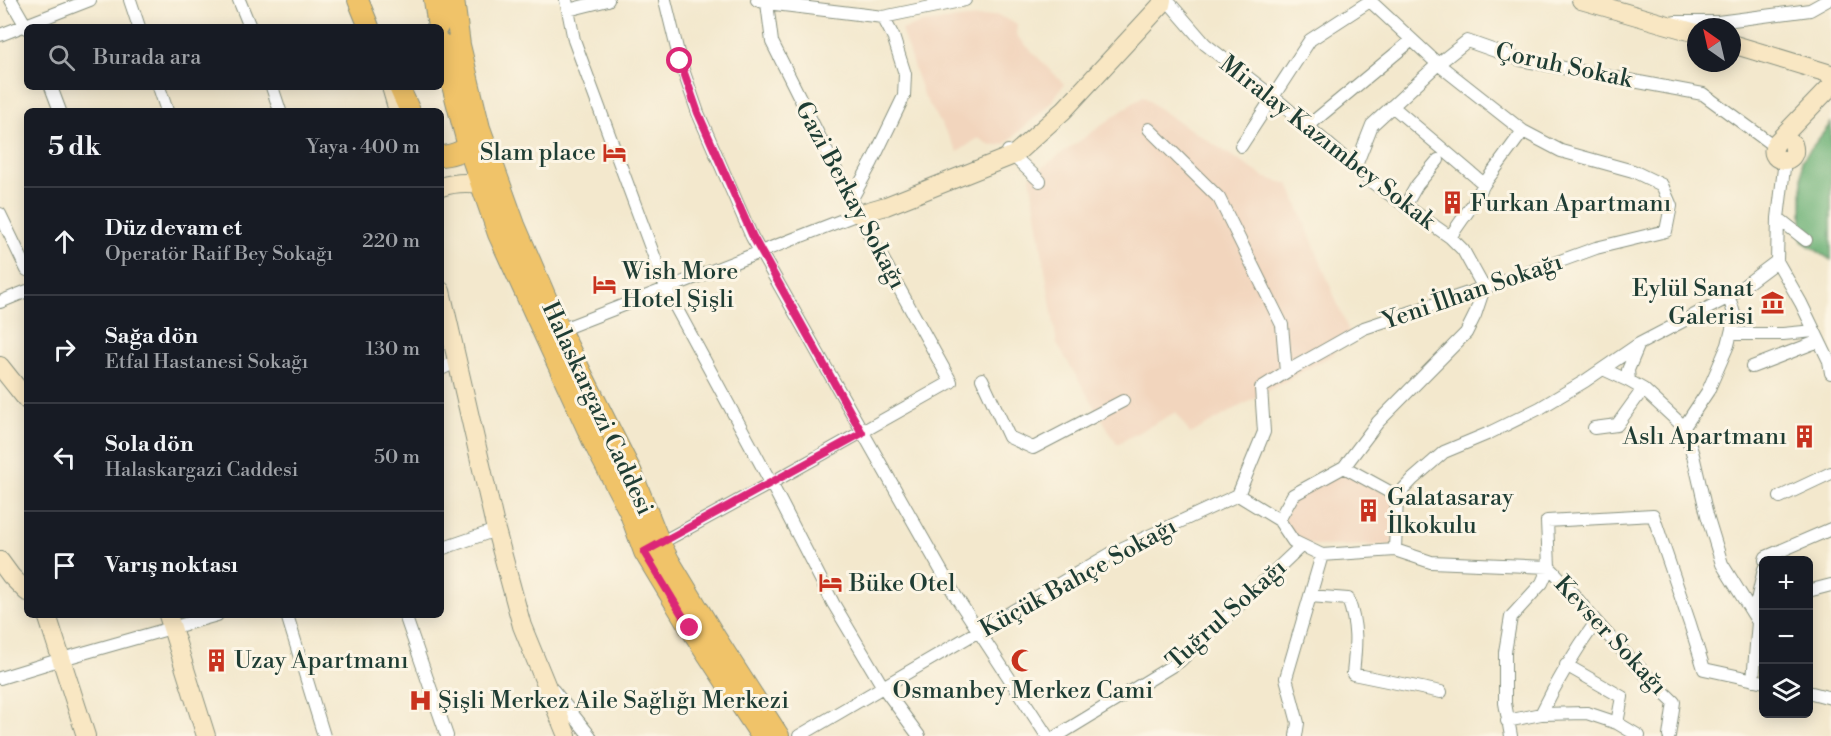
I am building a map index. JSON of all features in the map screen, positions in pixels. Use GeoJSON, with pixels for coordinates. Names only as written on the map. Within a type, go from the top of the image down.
{"type":"FeatureCollection","features":[{"type":"Feature","properties":{"kind":"main road"},"geometry":{"type":"LineString","coordinates":[[357,0],[368,24]]}},
{"type":"Feature","properties":{"kind":"main road"},"geometry":{"type":"LineString","coordinates":[[434,0],[438,24]]}},
{"type":"Feature","properties":{"kind":"main road","name":"Halaskargazi Caddesi"},"geometry":{"type":"LineString","coordinates":[[454,0],[466,78],[480,128],[515,225],[560,330],[632,473],[652,548],[684,619],[761,736]]}},
{"type":"Feature","properties":{"kind":"main road","name":"Halaskargazi Caddesi"},"geometry":{"type":"LineString","coordinates":[[444,58],[468,147],[502,245],[594,444],[629,511],[652,548],[699,612],[779,736]]}},
{"type":"Feature","properties":{"kind":"main road"},"geometry":{"type":"LineString","coordinates":[[400,90],[409,108]]}},
{"type":"Feature","properties":{"kind":"main road"},"geometry":{"type":"LineString","coordinates":[[444,156],[468,147],[478,135],[480,128]]}},
{"type":"Feature","properties":{"kind":"main road"},"geometry":{"type":"LineString","coordinates":[[480,184],[492,190],[501,209],[515,225]]}},
{"type":"Feature","properties":{"kind":"street"},"geometry":{"type":"LineString","coordinates":[[11,0],[25,24]]}},
{"type":"Feature","properties":{"kind":"street"},"geometry":{"type":"LineString","coordinates":[[31,24],[90,0]]}},
{"type":"Feature","properties":{"kind":"street"},"geometry":{"type":"LineString","coordinates":[[130,0],[138,24]]}},
{"type":"Feature","properties":{"kind":"street"},"geometry":{"type":"LineString","coordinates":[[238,0],[249,24]]}},
{"type":"Feature","properties":{"kind":"street"},"geometry":{"type":"LineString","coordinates":[[608,0],[567,5],[574,40],[667,290],[833,603],[883,687],[919,736]]}},
{"type":"Feature","properties":{"kind":"street"},"geometry":{"type":"LineString","coordinates":[[665,0],[680,61],[698,113],[753,237],[955,595],[1047,736]]}},
{"type":"Feature","properties":{"kind":"street"},"geometry":{"type":"LineString","coordinates":[[762,2],[884,17],[965,0]]}},
{"type":"Feature","properties":{"kind":"street"},"geometry":{"type":"LineString","coordinates":[[1011,153],[1061,105],[1157,0]]}},
{"type":"Feature","properties":{"kind":"street"},"geometry":{"type":"LineString","coordinates":[[560,330],[761,252],[855,207],[886,206],[1011,153],[1065,110],[1161,4],[1162,0]]}},
{"type":"Feature","properties":{"kind":"street","name":"Miralay Kazımbey Sokak"},"geometry":{"type":"LineString","coordinates":[[1167,0],[1205,44],[1273,97],[1355,168],[1450,237],[1463,250],[1484,288]]}},
{"type":"Feature","properties":{"kind":"street"},"geometry":{"type":"LineString","coordinates":[[1241,146],[1310,40],[1369,0],[1438,64],[1523,131],[1450,237]]}},
{"type":"Feature","properties":{"kind":"street"},"geometry":{"type":"LineString","coordinates":[[1581,0],[1687,30]]}},
{"type":"Feature","properties":{"kind":"street"},"geometry":{"type":"LineString","coordinates":[[1644,18],[1674,22],[1718,22],[1810,10],[1828,0]]}},
{"type":"Feature","properties":{"kind":"street","name":"Gazi Berkay Sokağı"},"geometry":{"type":"LineString","coordinates":[[762,2],[772,42],[855,207],[951,382],[862,433]]}},
{"type":"Feature","properties":{"kind":"street"},"geometry":{"type":"LineString","coordinates":[[855,207],[872,162],[904,96],[905,74],[893,36],[884,17]]}},
{"type":"Feature","properties":{"kind":"street"},"geometry":{"type":"LineString","coordinates":[[0,35],[24,27]]}},
{"type":"Feature","properties":{"kind":"street"},"geometry":{"type":"LineString","coordinates":[[1308,126],[1412,40]]}},
{"type":"Feature","properties":{"kind":"street","name":"Çoruh Sokak"},"geometry":{"type":"LineString","coordinates":[[1438,64],[1467,41],[1521,60],[1702,94],[1782,148]]}},
{"type":"Feature","properties":{"kind":"street"},"geometry":{"type":"LineString","coordinates":[[1741,47],[1831,74]]}},
{"type":"Feature","properties":{"kind":"street"},"geometry":{"type":"LineString","coordinates":[[1355,168],[1372,125],[1438,64]]}},
{"type":"Feature","properties":{"kind":"street"},"geometry":{"type":"LineString","coordinates":[[1831,86],[1782,148],[1777,261],[1817,336],[1831,373]]}},
{"type":"Feature","properties":{"kind":"street"},"geometry":{"type":"LineString","coordinates":[[52,90],[59,108]]}},
{"type":"Feature","properties":{"kind":"street"},"geometry":{"type":"LineString","coordinates":[[160,90],[167,108]]}},
{"type":"Feature","properties":{"kind":"street"},"geometry":{"type":"LineString","coordinates":[[273,90],[279,108]]}},
{"type":"Feature","properties":{"kind":"street"},"geometry":{"type":"LineString","coordinates":[[392,90],[397,108]]}},
{"type":"Feature","properties":{"kind":"street"},"geometry":{"type":"LineString","coordinates":[[1782,148],[1831,99]]}},
{"type":"Feature","properties":{"kind":"street"},"geometry":{"type":"LineString","coordinates":[[1392,106],[1485,184]]}},
{"type":"Feature","properties":{"kind":"street"},"geometry":{"type":"LineString","coordinates":[[1149,129],[1219,198],[1282,325],[1286,372],[1261,388],[1264,432],[1238,495],[1279,520],[1293,542],[1301,546]]}},
{"type":"Feature","properties":{"kind":"street","name":"Yeni İlhan Sokağı"},"geometry":{"type":"LineString","coordinates":[[1286,372],[1364,328],[1596,248],[1666,231],[1671,206],[1662,185],[1633,171],[1561,151],[1523,131]]}},
{"type":"Feature","properties":{"kind":"street"},"geometry":{"type":"LineString","coordinates":[[1011,153],[1040,180]]}},
{"type":"Feature","properties":{"kind":"street"},"geometry":{"type":"LineString","coordinates":[[1405,206],[1417,185],[1438,160]]}},
{"type":"Feature","properties":{"kind":"street"},"geometry":{"type":"LineString","coordinates":[[444,186],[469,182],[480,184]]}},
{"type":"Feature","properties":{"kind":"street"},"geometry":{"type":"LineString","coordinates":[[0,214],[24,264]]}},
{"type":"Feature","properties":{"kind":"street"},"geometry":{"type":"LineString","coordinates":[[1778,218],[1806,240]]}},
{"type":"Feature","properties":{"kind":"street"},"geometry":{"type":"LineString","coordinates":[[1395,550],[1397,496],[1444,452],[1540,408],[1639,344],[1729,297],[1777,261]]}},
{"type":"Feature","properties":{"kind":"street"},"geometry":{"type":"LineString","coordinates":[[1279,520],[1293,495],[1344,467],[1378,422],[1466,333],[1484,288]]}},
{"type":"Feature","properties":{"kind":"street"},"geometry":{"type":"LineString","coordinates":[[0,302],[24,292]]}},
{"type":"Feature","properties":{"kind":"street"},"geometry":{"type":"LineString","coordinates":[[1684,427],[1708,391],[1728,345],[1735,317],[1729,297]]}},
{"type":"Feature","properties":{"kind":"street"},"geometry":{"type":"LineString","coordinates":[[444,319],[449,365],[522,626],[567,736]]}},
{"type":"Feature","properties":{"kind":"street"},"geometry":{"type":"LineString","coordinates":[[1731,334],[1817,336]]}},
{"type":"Feature","properties":{"kind":"street"},"geometry":{"type":"LineString","coordinates":[[1752,367],[1817,336]]}},
{"type":"Feature","properties":{"kind":"street"},"geometry":{"type":"LineString","coordinates":[[1629,381],[1628,370],[1639,344]]}},
{"type":"Feature","properties":{"kind":"street"},"geometry":{"type":"LineString","coordinates":[[0,366],[24,396]]}},
{"type":"Feature","properties":{"kind":"street"},"geometry":{"type":"LineString","coordinates":[[1511,736],[1505,703],[1505,652],[1510,617],[1542,583],[1549,567],[1547,521],[1653,514],[1704,669],[1758,681],[1758,622],[1722,564],[1684,427],[1643,389],[1603,369]]}},
{"type":"Feature","properties":{"kind":"street"},"geometry":{"type":"LineString","coordinates":[[982,379],[1009,437],[1034,448],[1124,401]]}},
{"type":"Feature","properties":{"kind":"street"},"geometry":{"type":"LineString","coordinates":[[1594,429],[1617,425],[1643,389]]}},
{"type":"Feature","properties":{"kind":"street"},"geometry":{"type":"LineString","coordinates":[[652,548],[862,433]]}},
{"type":"Feature","properties":{"kind":"street"},"geometry":{"type":"LineString","coordinates":[[1344,467],[1397,496]]}},
{"type":"Feature","properties":{"kind":"street"},"geometry":{"type":"LineString","coordinates":[[1780,497],[1831,473]]}},
{"type":"Feature","properties":{"kind":"street","name":"Küçük Bahçe Sokağı"},"geometry":{"type":"LineString","coordinates":[[799,736],[1112,554],[1238,495]]}},
{"type":"Feature","properties":{"kind":"street"},"geometry":{"type":"LineString","coordinates":[[1768,556],[1831,529]]}},
{"type":"Feature","properties":{"kind":"street"},"geometry":{"type":"LineString","coordinates":[[444,548],[496,530]]}},
{"type":"Feature","properties":{"kind":"street","name":"Kevser Sokağı"},"geometry":{"type":"LineString","coordinates":[[1301,546],[1322,555],[1395,550],[1431,562],[1549,567],[1629,658],[1674,702],[1669,736]]}},
{"type":"Feature","properties":{"kind":"street","name":"Tuğrul Sokağı"},"geometry":{"type":"LineString","coordinates":[[1057,736],[1180,661],[1301,546]]}},
{"type":"Feature","properties":{"kind":"street"},"geometry":{"type":"LineString","coordinates":[[1296,736],[1298,723],[1286,678],[1322,555]]}},
{"type":"Feature","properties":{"kind":"street"},"geometry":{"type":"LineString","coordinates":[[0,561],[24,589]]}},
{"type":"Feature","properties":{"kind":"street"},"geometry":{"type":"LineString","coordinates":[[1813,590],[1831,585]]}},
{"type":"Feature","properties":{"kind":"street"},"geometry":{"type":"LineString","coordinates":[[1754,614],[1759,595]]}},
{"type":"Feature","properties":{"kind":"street"},"geometry":{"type":"LineString","coordinates":[[1310,596],[1348,599],[1355,619],[1356,642],[1353,674],[1441,692]]}},
{"type":"Feature","properties":{"kind":"street"},"geometry":{"type":"LineString","coordinates":[[48,618],[86,736]]}},
{"type":"Feature","properties":{"kind":"street"},"geometry":{"type":"LineString","coordinates":[[0,678],[171,622],[197,618]]}},
{"type":"Feature","properties":{"kind":"street"},"geometry":{"type":"LineString","coordinates":[[288,618],[324,736]]}},
{"type":"Feature","properties":{"kind":"street"},"geometry":{"type":"LineString","coordinates":[[406,618],[447,736]]}},
{"type":"Feature","properties":{"kind":"street"},"geometry":{"type":"LineString","coordinates":[[171,622],[206,736]]}},
{"type":"Feature","properties":{"kind":"street"},"geometry":{"type":"LineString","coordinates":[[1541,714],[1566,665],[1596,622]]}},
{"type":"Feature","properties":{"kind":"street"},"geometry":{"type":"LineString","coordinates":[[1566,665],[1622,697],[1617,723]]}},
{"type":"Feature","properties":{"kind":"street"},"geometry":{"type":"LineString","coordinates":[[540,674],[590,736]]}},
{"type":"Feature","properties":{"kind":"street"},"geometry":{"type":"LineString","coordinates":[[1813,693],[1831,698]]}},
{"type":"Feature","properties":{"kind":"street"},"geometry":{"type":"LineString","coordinates":[[1507,721],[1541,714],[1587,713],[1617,723],[1639,736]]}},
{"type":"Feature","properties":{"kind":"shaded area"},"geometry":{"type":"Polygon","coordinates":[[[997,15],[1017,24],[1016,35],[1064,84],[1050,104],[1005,144],[992,146],[978,138],[958,152],[923,94],[901,30],[922,23],[997,15]]]}},
{"type":"Feature","properties":{"kind":"shaded area"},"geometry":{"type":"Polygon","coordinates":[[[1143,96],[1162,111],[1266,178],[1289,184],[1349,332],[1332,355],[1190,434],[1176,412],[1117,444],[1057,344],[1030,176],[1143,96]]]}},
{"type":"Feature","properties":{"kind":"shaded area"},"geometry":{"type":"Polygon","coordinates":[[[1342,471],[1394,498],[1392,545],[1319,546],[1296,540],[1283,520],[1295,497],[1342,471]]]}},
{"type":"Feature","properties":{"kind":"green space"},"geometry":{"type":"Polygon","coordinates":[[[1831,123],[1831,260],[1802,241],[1802,160],[1831,123]]]}},
{"type":"Feature","properties":{"kind":"place","name":"Slam place"},"geometry":{"type":"Point","coordinates":[614,152]}},
{"type":"Feature","properties":{"kind":"place","name":"Furkan Apartmanı"},"geometry":{"type":"Point","coordinates":[1452,203]}},
{"type":"Feature","properties":{"kind":"place","name":"Wish More Hotel Şişli"},"geometry":{"type":"Point","coordinates":[604,285]}},
{"type":"Feature","properties":{"kind":"place","name":"Eylül Sanat Galerisi"},"geometry":{"type":"Point","coordinates":[1772,302]}},
{"type":"Feature","properties":{"kind":"place","name":"Aslı Apartmanı"},"geometry":{"type":"Point","coordinates":[1805,436]}},
{"type":"Feature","properties":{"kind":"place","name":"Galatasaray İlkokulu"},"geometry":{"type":"Point","coordinates":[1369,511]}},
{"type":"Feature","properties":{"kind":"place","name":"Büke Otel"},"geometry":{"type":"Point","coordinates":[831,583]}},
{"type":"Feature","properties":{"kind":"place","name":"Uzay Apartmanı"},"geometry":{"type":"Point","coordinates":[216,660]}},
{"type":"Feature","properties":{"kind":"place","name":"Osmanbey Merkez Cami"},"geometry":{"type":"Point","coordinates":[1023,660]}},
{"type":"Feature","properties":{"kind":"place","name":"Şişli Merkez Aile Sağlığı Merkezi"},"geometry":{"type":"Point","coordinates":[420,700]}},
{"type":"Feature","properties":{"kind":"route"},"geometry":{"type":"LineString","coordinates":[[680,61],[698,113],[753,237],[862,433],[644,552],[690,628]]}}]}
